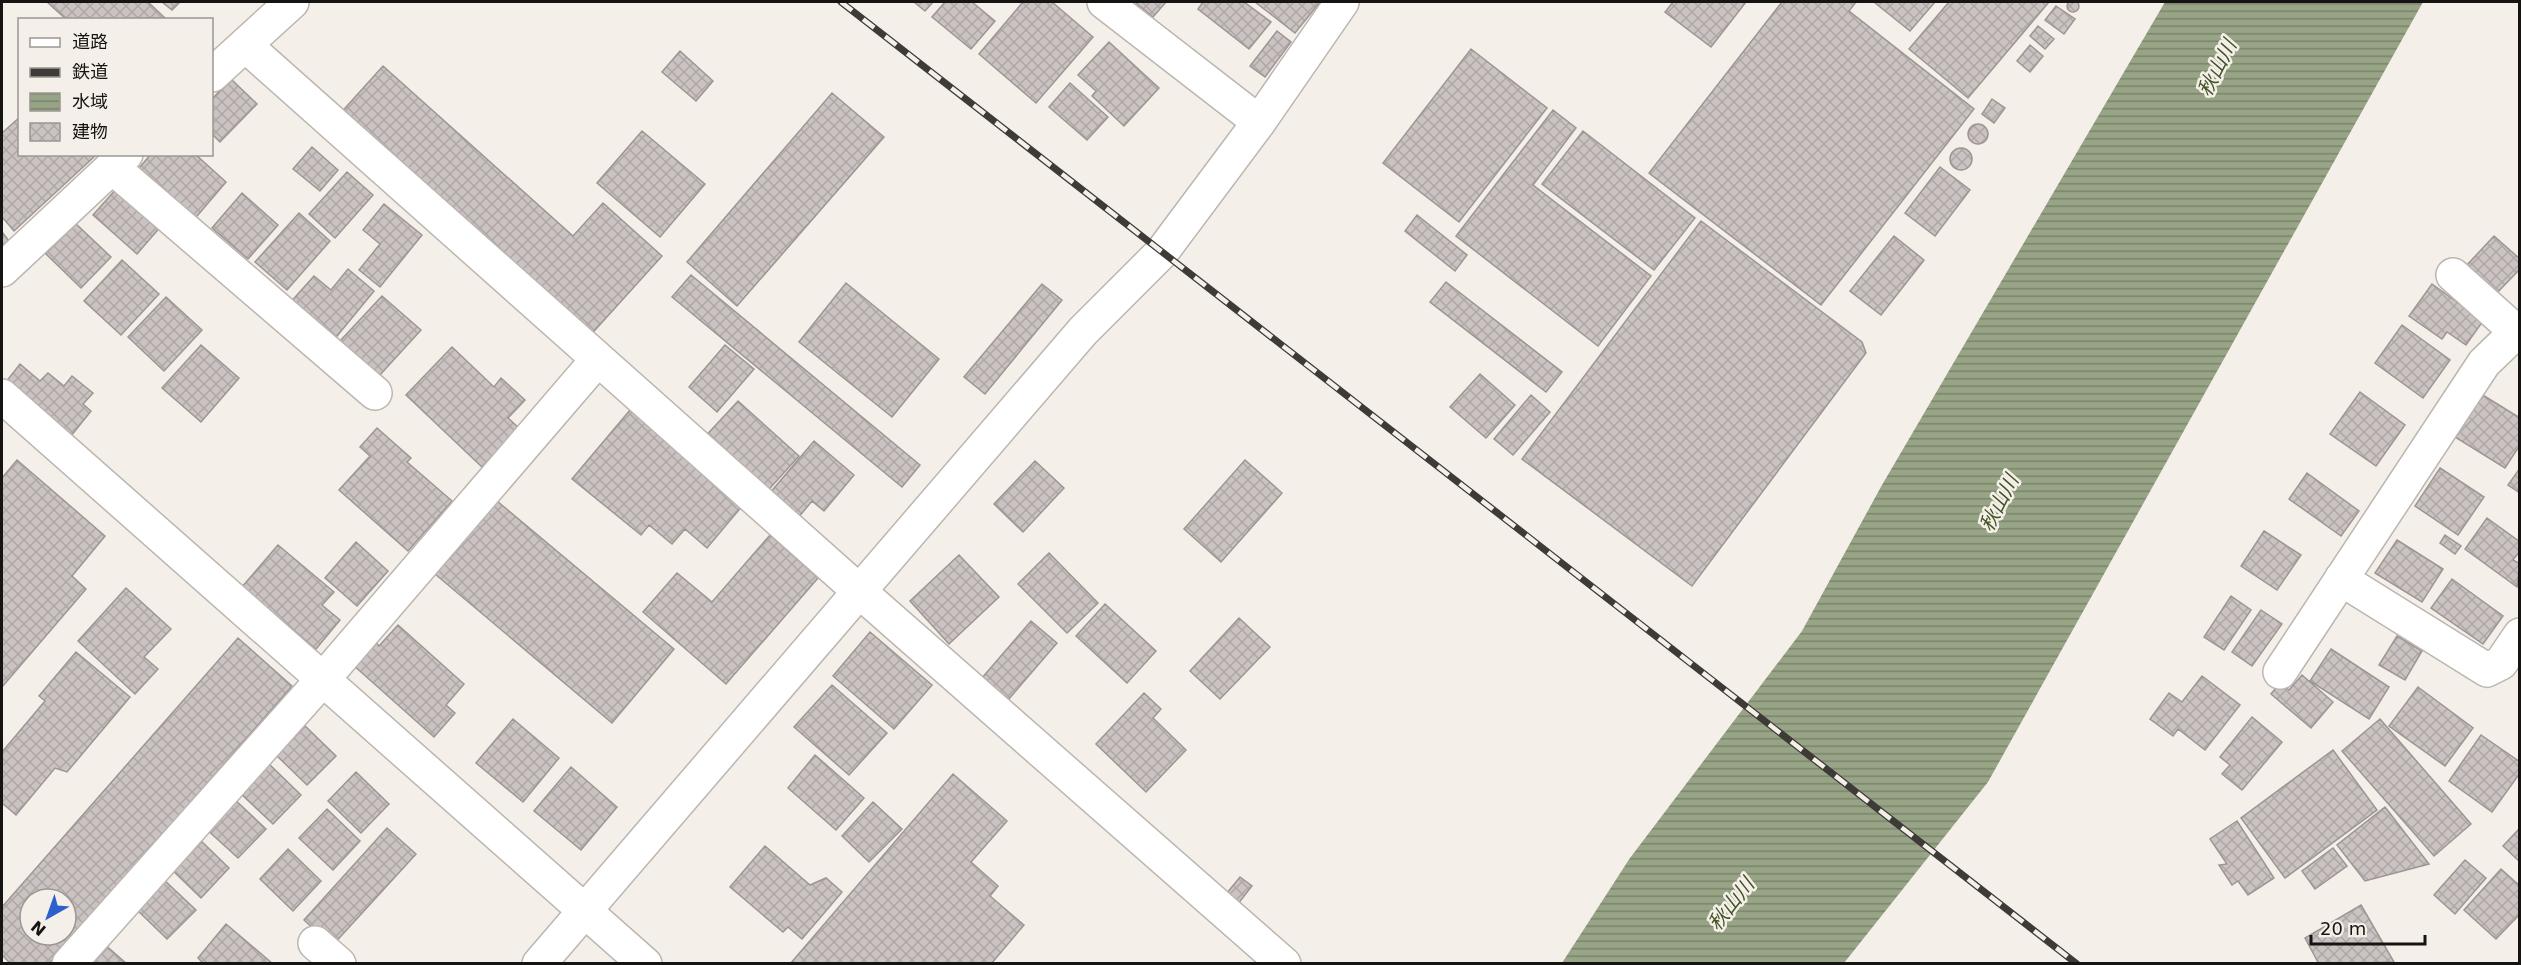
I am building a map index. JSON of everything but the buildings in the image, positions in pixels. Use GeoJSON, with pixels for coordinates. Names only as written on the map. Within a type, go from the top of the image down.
{"type":"FeatureCollection","features":[{"type":"Feature","properties":{"kind":"street"},"geometry":{"type":"LineString","coordinates":[[213,74],[292,2]]}},
{"type":"Feature","properties":{"kind":"street"},"geometry":{"type":"LineString","coordinates":[[1104,2],[1259,122]]}},
{"type":"Feature","properties":{"kind":"street"},"geometry":{"type":"LineString","coordinates":[[539,963],[1083,331],[1162,252],[1259,122],[1342,2]]}},
{"type":"Feature","properties":{"kind":"street"},"geometry":{"type":"LineString","coordinates":[[245,45],[859,591],[1284,963]]}},
{"type":"Feature","properties":{"kind":"street"},"geometry":{"type":"LineString","coordinates":[[2,270],[119,161],[375,393]]}},
{"type":"Feature","properties":{"kind":"street"},"geometry":{"type":"LineString","coordinates":[[2280,672],[2484,363],[2518,333],[2453,275]]}},
{"type":"Feature","properties":{"kind":"street"},"geometry":{"type":"LineString","coordinates":[[69,963],[324,678],[598,359]]}},
{"type":"Feature","properties":{"kind":"street"},"geometry":{"type":"LineString","coordinates":[[2,396],[645,963]]}},
{"type":"Feature","properties":{"kind":"street"},"geometry":{"type":"LineString","coordinates":[[2341,579],[2487,670],[2501,663],[2520,635]]}},
{"type":"Feature","properties":{"kind":"water","name":"秋山川"},"geometry":{"type":"Polygon","coordinates":[[[2165,2],[2423,2],[1988,782],[1844,963],[1562,963],[1630,858],[1802,631],[1882,485],[2165,2]]]}},
{"type":"Feature","properties":{"kind":"railway"},"geometry":{"type":"LineString","coordinates":[[841,2],[2077,964]]}}]}
